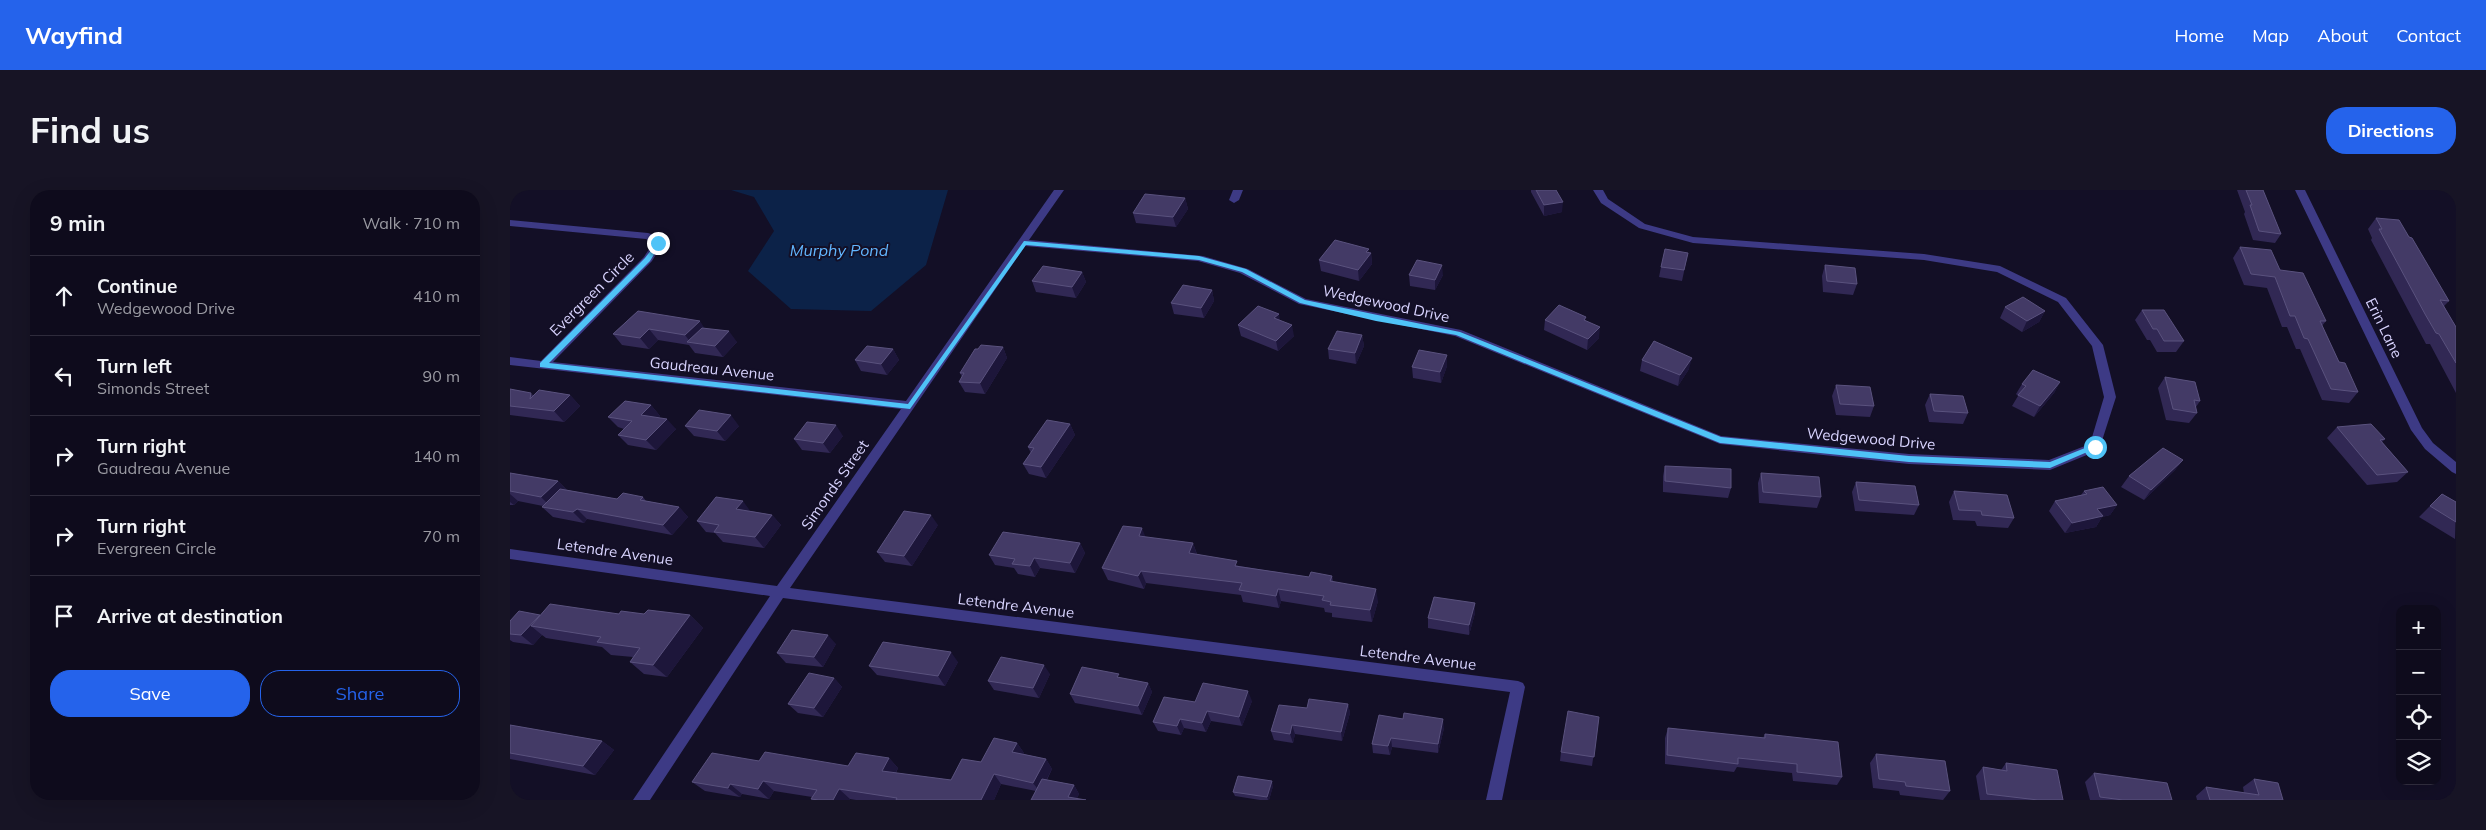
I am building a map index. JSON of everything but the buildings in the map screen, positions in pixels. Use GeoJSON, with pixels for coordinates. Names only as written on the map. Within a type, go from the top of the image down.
{"type":"FeatureCollection","features":[{"type":"Feature","properties":{"kind":"street","name":"Simonds Street"},"geometry":{"type":"LineString","coordinates":[[641,800],[780,592],[1059,190]]}},
{"type":"Feature","properties":{"kind":"street"},"geometry":{"type":"LineString","coordinates":[[1234,200],[1238,190]]}},
{"type":"Feature","properties":{"kind":"street","name":"Wedgewood Drive"},"geometry":{"type":"LineString","coordinates":[[1024,243],[1199,258],[1244,270],[1302,302],[1457,333],[1720,440],[1909,459],[2050,465],[2095,447],[2110,397],[2097,345],[2062,300],[2000,269],[1924,257],[1693,240],[1642,226],[1604,201],[1598,190]]}},
{"type":"Feature","properties":{"kind":"street","name":"Erin Lane"},"geometry":{"type":"LineString","coordinates":[[2300,190],[2417,430],[2429,446],[2456,469]]}},
{"type":"Feature","properties":{"kind":"street","name":"Evergreen Circle"},"geometry":{"type":"LineString","coordinates":[[510,223],[648,236],[656,239],[658,243],[648,259],[543,365]]}},
{"type":"Feature","properties":{"kind":"street","name":"Gaudreau Avenue"},"geometry":{"type":"LineString","coordinates":[[510,361],[910,406]]}},
{"type":"Feature","properties":{"kind":"street","name":"Letendre Avenue"},"geometry":{"type":"LineString","coordinates":[[510,554],[780,592],[1518,687],[1494,800]]}},
{"type":"Feature","properties":{"kind":"water","name":"Murphy Pond"},"geometry":{"type":"Polygon","coordinates":[[[731,190],[948,190],[926,265],[871,311],[791,309],[748,271],[774,231],[754,197],[731,190]]]}},
{"type":"Feature","properties":{"kind":"route"},"geometry":{"type":"LineString","coordinates":[[658,243],[658,246],[648,259],[543,365],[910,406],[1024,243],[1199,258],[1244,270],[1302,302],[1457,333],[1720,440],[1909,459],[2050,465],[2095,447]]}}]}
